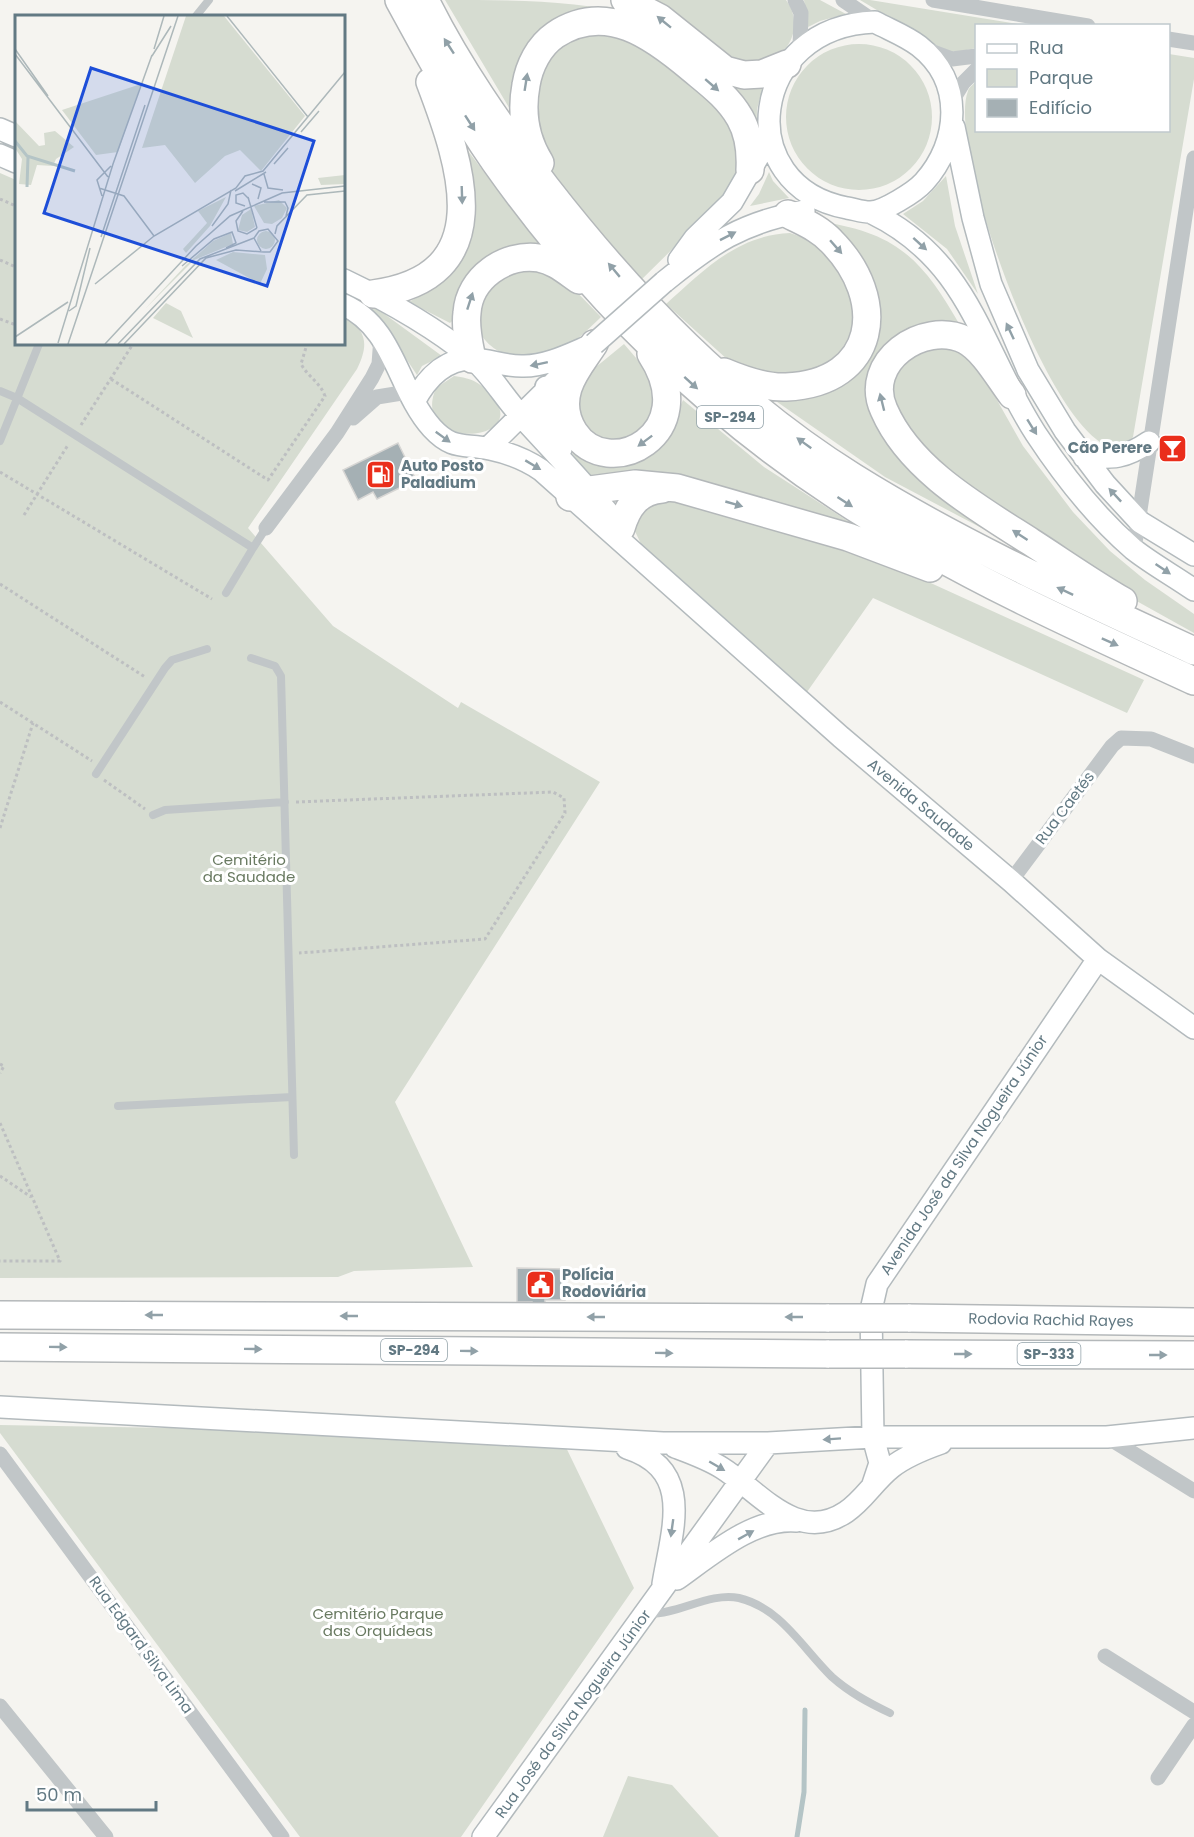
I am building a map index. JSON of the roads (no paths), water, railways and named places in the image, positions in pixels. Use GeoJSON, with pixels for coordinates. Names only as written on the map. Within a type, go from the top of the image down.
{"type":"FeatureCollection","features":[{"type":"Feature","properties":{"kind":"highway"},"geometry":{"type":"LineString","coordinates":[[373,294],[400,291],[418,282],[443,263],[461,228],[463,211],[457,160],[399,0]]}},
{"type":"Feature","properties":{"kind":"highway","name":"SP-294"},"geometry":{"type":"LineString","coordinates":[[399,0],[444,83],[495,162],[557,243],[639,336],[712,402],[809,478],[902,536],[1074,626],[1194,681]]}},
{"type":"Feature","properties":{"kind":"highway","name":"SP-294"},"geometry":{"type":"LineString","coordinates":[[425,0],[443,36],[507,136],[580,231],[633,292],[700,358],[803,442],[912,512],[1021,570],[1194,651]]}},
{"type":"Feature","properties":{"kind":"highway"},"geometry":{"type":"LineString","coordinates":[[625,0],[660,18],[725,70],[744,75],[762,74],[794,56]]}},
{"type":"Feature","properties":{"kind":"highway"},"geometry":{"type":"LineString","coordinates":[[580,231],[534,154],[524,125],[524,97],[528,72],[539,51],[565,28],[583,22],[605,20],[625,24],[664,45],[718,90],[741,119],[751,151],[750,170]]}},
{"type":"Feature","properties":{"kind":"highway"},"geometry":{"type":"LineString","coordinates":[[700,358],[733,375],[766,386],[785,387],[829,378],[847,366],[860,349],[868,310],[857,275],[830,240],[788,214]]}},
{"type":"Feature","properties":{"kind":"highway"},"geometry":{"type":"LineString","coordinates":[[472,359],[466,311],[473,290],[497,265],[523,258],[538,258],[555,263],[607,300]]}},
{"type":"Feature","properties":{"kind":"highway"},"geometry":{"type":"LineString","coordinates":[[1012,395],[980,353],[967,341],[950,334],[931,335],[912,341],[896,351],[885,368],[880,390],[882,408],[895,431],[946,483],[973,504],[1100,588],[1194,643]]}},
{"type":"Feature","properties":{"kind":"highway"},"geometry":{"type":"LineString","coordinates":[[594,344],[568,387],[565,404],[569,423],[579,439],[594,448],[611,453],[626,452],[644,445],[656,432],[666,416],[668,400],[660,367],[639,336]]}},
{"type":"Feature","properties":{"kind":"highway"},"geometry":{"type":"LineString","coordinates":[[580,493],[635,484],[677,488],[848,537],[1074,626]]}},
{"type":"Feature","properties":{"kind":"highway"},"geometry":{"type":"LineString","coordinates":[[621,528],[633,501],[653,489],[677,488]]}},
{"type":"Feature","properties":{"kind":"highway","name":"Rodovia Rachid Rayes"},"geometry":{"type":"LineString","coordinates":[[0,1315],[829,1317],[1194,1322]]}},
{"type":"Feature","properties":{"kind":"highway","name":"SP-294"},"geometry":{"type":"LineString","coordinates":[[0,1347],[905,1354]]}},
{"type":"Feature","properties":{"kind":"highway","name":"SP-333"},"geometry":{"type":"LineString","coordinates":[[905,1354],[1194,1354]]}},
{"type":"Feature","properties":{"kind":"main road"},"geometry":{"type":"LineString","coordinates":[[664,282],[695,238],[742,189],[763,148],[773,94],[794,56],[837,27],[875,22],[919,46],[935,63],[946,81],[952,101],[953,124],[973,218],[1004,318],[1028,370],[1084,457],[1140,522],[1194,555]]}},
{"type":"Feature","properties":{"kind":"main road"},"geometry":{"type":"LineString","coordinates":[[872,213],[907,196],[927,179],[945,152],[953,124]]}},
{"type":"Feature","properties":{"kind":"main road"},"geometry":{"type":"LineString","coordinates":[[768,128],[777,158],[791,178],[807,193],[837,206],[872,213],[896,224],[916,240],[954,280],[971,307],[1012,395],[1056,462],[1110,526],[1134,549],[1194,590]]}},
{"type":"Feature","properties":{"kind":"main road"},"geometry":{"type":"LineString","coordinates":[[0,129],[15,136]]}},
{"type":"Feature","properties":{"kind":"main road"},"geometry":{"type":"LineString","coordinates":[[0,155],[15,162]]}},
{"type":"Feature","properties":{"kind":"main road"},"geometry":{"type":"LineString","coordinates":[[488,448],[521,417],[546,387],[594,344],[664,282],[724,237],[746,226],[788,214],[837,206]]}},
{"type":"Feature","properties":{"kind":"main road"},"geometry":{"type":"LineString","coordinates":[[345,280],[373,294],[472,359],[500,387],[521,417],[571,468]]}},
{"type":"Feature","properties":{"kind":"main road"},"geometry":{"type":"LineString","coordinates":[[345,306],[369,321],[381,334],[411,397],[434,430],[450,443],[467,448],[488,448],[528,462],[580,493],[621,528],[657,571]]}},
{"type":"Feature","properties":{"kind":"main road"},"geometry":{"type":"LineString","coordinates":[[411,397],[431,374],[443,367],[472,359],[524,366],[540,365],[594,344]]}},
{"type":"Feature","properties":{"kind":"main road"},"geometry":{"type":"LineString","coordinates":[[546,387],[544,412],[571,468],[580,493],[657,571]]}},
{"type":"Feature","properties":{"kind":"main road"},"geometry":{"type":"LineString","coordinates":[[1084,457],[1116,458],[1132,454],[1149,442]]}},
{"type":"Feature","properties":{"kind":"main road","name":"Avenida Saudade"},"geometry":{"type":"LineString","coordinates":[[657,571],[841,737],[1011,881],[1098,959],[1194,1028]]}},
{"type":"Feature","properties":{"kind":"main road","name":"Avenida José da Silva Nogueira Júnior"},"geometry":{"type":"LineString","coordinates":[[872,1487],[880,1463],[873,1437],[871,1310],[877,1284],[1098,959]]}},
{"type":"Feature","properties":{"kind":"main road"},"geometry":{"type":"LineString","coordinates":[[0,1407],[610,1442],[663,1443],[768,1443],[873,1437],[1107,1437],[1194,1428]]}},
{"type":"Feature","properties":{"kind":"main road","name":"Rua José da Silva Nogueira Júnior"},"geometry":{"type":"LineString","coordinates":[[662,1590],[724,1548],[765,1524],[782,1519],[829,1520],[839,1516],[860,1502],[892,1467],[908,1457],[954,1438]]}},
{"type":"Feature","properties":{"kind":"main road"},"geometry":{"type":"LineString","coordinates":[[610,1442],[648,1455],[666,1475],[674,1496],[674,1522],[662,1590]]}},
{"type":"Feature","properties":{"kind":"main road"},"geometry":{"type":"LineString","coordinates":[[663,1443],[693,1453],[722,1468],[775,1509],[803,1521]]}},
{"type":"Feature","properties":{"kind":"main road","name":"Rua José da Silva Nogueira Júnior"},"geometry":{"type":"LineString","coordinates":[[490,1832],[768,1443]]}},
{"type":"Feature","properties":{"kind":"street"},"geometry":{"type":"LineString","coordinates":[[794,56],[801,13],[795,0]]}},
{"type":"Feature","properties":{"kind":"street"},"geometry":{"type":"LineString","coordinates":[[843,0],[875,22]]}},
{"type":"Feature","properties":{"kind":"street"},"geometry":{"type":"LineString","coordinates":[[933,0],[1073,24]]}},
{"type":"Feature","properties":{"kind":"street"},"geometry":{"type":"LineString","coordinates":[[1170,39],[1194,43]]}},
{"type":"Feature","properties":{"kind":"street"},"geometry":{"type":"LineString","coordinates":[[919,46],[952,59],[975,56]]}},
{"type":"Feature","properties":{"kind":"street"},"geometry":{"type":"LineString","coordinates":[[952,101],[963,83],[975,71]]}},
{"type":"Feature","properties":{"kind":"street"},"geometry":{"type":"LineString","coordinates":[[1134,549],[1140,522],[1149,442],[1194,158]]}},
{"type":"Feature","properties":{"kind":"street"},"geometry":{"type":"LineString","coordinates":[[266,528],[337,433],[379,364],[381,334]]}},
{"type":"Feature","properties":{"kind":"street"},"geometry":{"type":"LineString","coordinates":[[337,433],[377,397],[411,397]]}},
{"type":"Feature","properties":{"kind":"street","name":"Rua Caetés"},"geometry":{"type":"LineString","coordinates":[[1011,881],[1112,746],[1121,738],[1151,739],[1194,756]]}},
{"type":"Feature","properties":{"kind":"street"},"geometry":{"type":"LineString","coordinates":[[1107,1437],[1194,1491]]}},
{"type":"Feature","properties":{"kind":"street","name":"Rua Edgard Silva Lima"},"geometry":{"type":"LineString","coordinates":[[0,1454],[282,1837]]}},
{"type":"Feature","properties":{"kind":"street"},"geometry":{"type":"LineString","coordinates":[[1105,1656],[1194,1712]]}},
{"type":"Feature","properties":{"kind":"street"},"geometry":{"type":"LineString","coordinates":[[0,1706],[106,1837]]}},
{"type":"Feature","properties":{"kind":"street"},"geometry":{"type":"LineString","coordinates":[[1158,1778],[1194,1725]]}},
{"type":"Feature","properties":{"kind":"lane"},"geometry":{"type":"LineString","coordinates":[[197,15],[210,0]]}},
{"type":"Feature","properties":{"kind":"lane"},"geometry":{"type":"LineString","coordinates":[[0,441],[39,345]]}},
{"type":"Feature","properties":{"kind":"lane"},"geometry":{"type":"LineString","coordinates":[[0,391],[17,398],[253,548]]}},
{"type":"Feature","properties":{"kind":"lane"},"geometry":{"type":"LineString","coordinates":[[226,593],[266,528]]}},
{"type":"Feature","properties":{"kind":"lane"},"geometry":{"type":"LineString","coordinates":[[96,774],[172,660],[207,649]]}},
{"type":"Feature","properties":{"kind":"lane"},"geometry":{"type":"LineString","coordinates":[[251,658],[275,666],[281,676],[294,1155]]}},
{"type":"Feature","properties":{"kind":"lane"},"geometry":{"type":"LineString","coordinates":[[153,815],[165,810],[285,802]]}},
{"type":"Feature","properties":{"kind":"lane"},"geometry":{"type":"LineString","coordinates":[[118,1106],[292,1097]]}},
{"type":"Feature","properties":{"kind":"lane"},"geometry":{"type":"LineString","coordinates":[[645,1614],[680,1610],[720,1597],[738,1598],[764,1608],[792,1631],[841,1684],[859,1698],[890,1713]]}},
{"type":"Feature","properties":{"kind":"waterway"},"geometry":{"type":"LineString","coordinates":[[797,1837],[804,1792],[805,1710]]}},
{"type":"Feature","properties":{"kind":"place","name":"Cão Perere"},"geometry":{"type":"Point","coordinates":[1173,448]}},
{"type":"Feature","properties":{"kind":"place","name":"Auto Posto Paladium"},"geometry":{"type":"Point","coordinates":[380,475]}},
{"type":"Feature","properties":{"kind":"place","name":"Polícia Rodoviária"},"geometry":{"type":"Point","coordinates":[541,1284]}},
{"type":"Feature","properties":{"kind":"park label","name":"Cemitério da Saudade"},"geometry":{"type":"Point","coordinates":[249,868]}},
{"type":"Feature","properties":{"kind":"park label","name":"Cemitério Parque das Orquídeas"},"geometry":{"type":"Point","coordinates":[378,1622]}}]}
